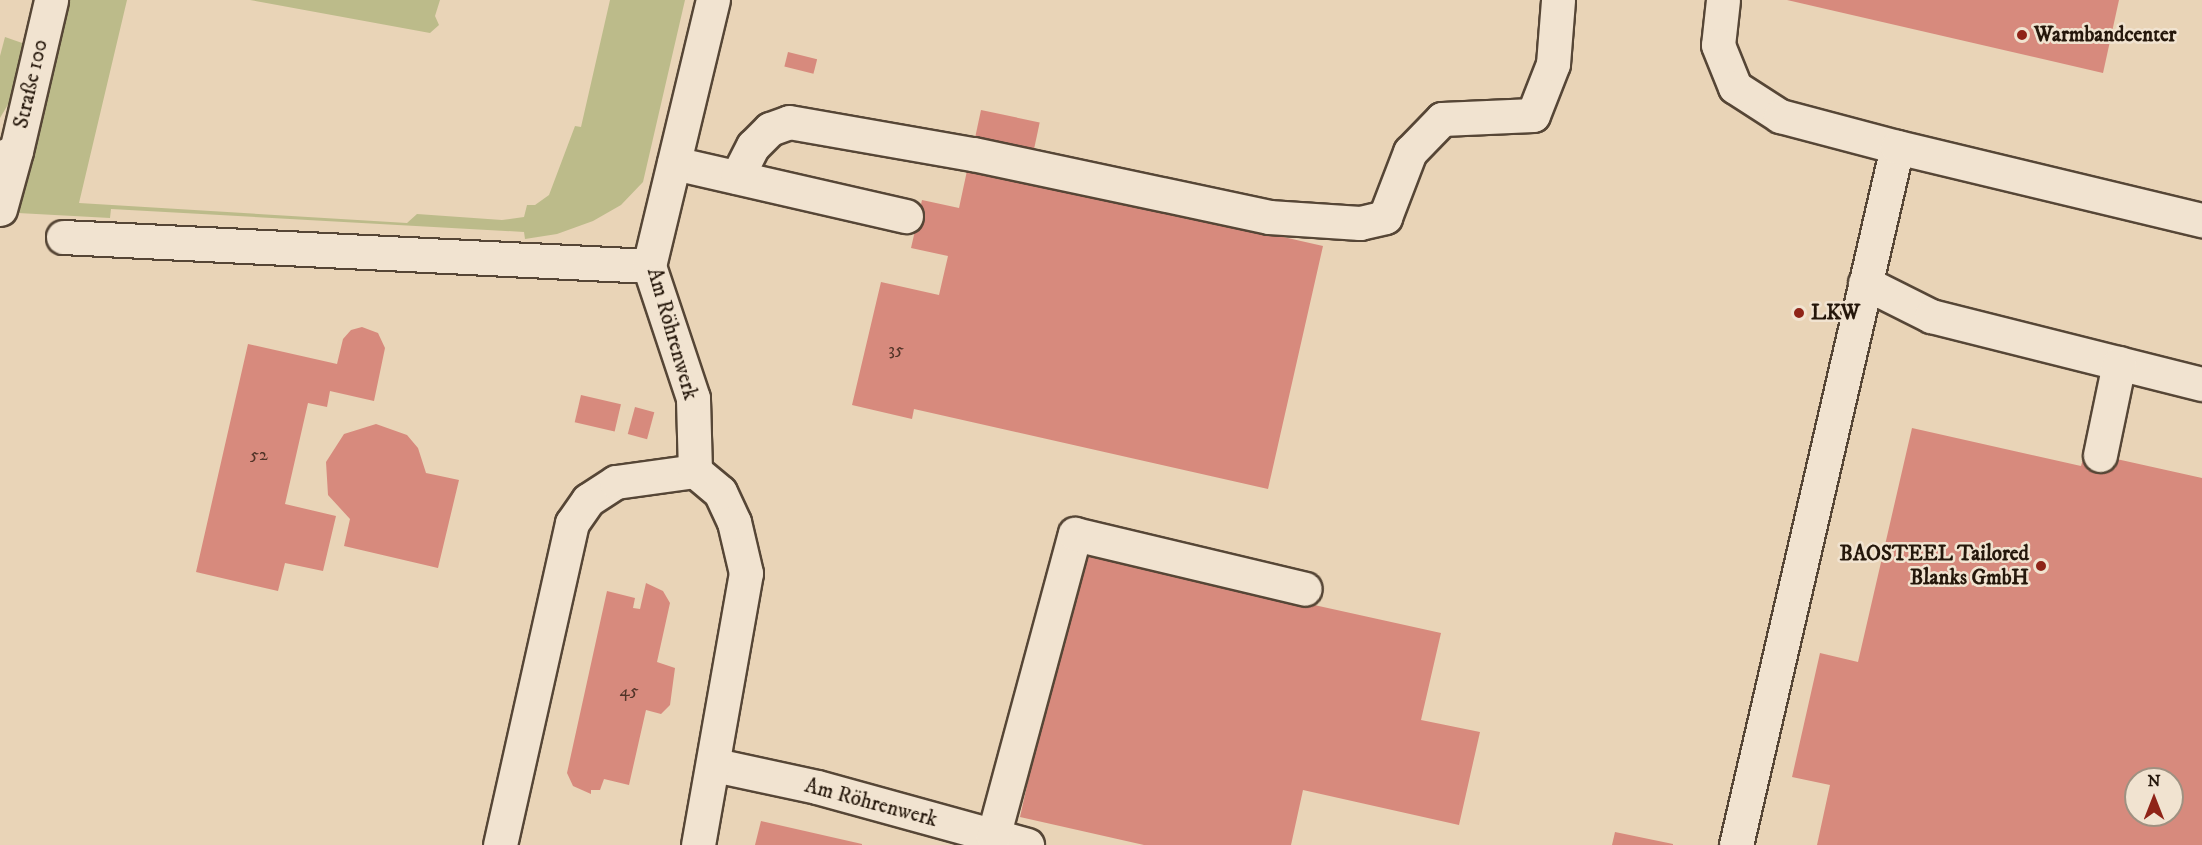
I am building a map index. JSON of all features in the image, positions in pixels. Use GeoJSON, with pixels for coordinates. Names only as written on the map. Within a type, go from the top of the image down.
{"type":"FeatureCollection","features":[{"type":"Feature","properties":{"kind":"street","name":"Straße 100"},"geometry":{"type":"LineString","coordinates":[[0,209],[8,154],[51,0]]}},
{"type":"Feature","properties":{"kind":"street","name":"Am Röhrenwerk"},"geometry":{"type":"LineString","coordinates":[[695,471],[693,398],[649,266],[713,0]]}},
{"type":"Feature","properties":{"kind":"street"},"geometry":{"type":"LineString","coordinates":[[737,177],[753,146],[770,129],[789,122],[973,154],[1269,217],[1360,224],[1385,217],[1410,152],[1442,118],[1533,115],[1553,64],[1558,0]]}},
{"type":"Feature","properties":{"kind":"street"},"geometry":{"type":"LineString","coordinates":[[1723,0],[1718,45],[1735,87],[1780,116],[1897,147],[2202,220]]}},
{"type":"Feature","properties":{"kind":"street"},"geometry":{"type":"LineString","coordinates":[[1736,845],[1897,147]]}},
{"type":"Feature","properties":{"kind":"street"},"geometry":{"type":"LineString","coordinates":[[674,163],[906,216]]}},
{"type":"Feature","properties":{"kind":"street"},"geometry":{"type":"LineString","coordinates":[[63,237],[649,266]]}},
{"type":"Feature","properties":{"kind":"street"},"geometry":{"type":"LineString","coordinates":[[1865,283],[1931,316],[2202,384]]}},
{"type":"Feature","properties":{"kind":"street"},"geometry":{"type":"LineString","coordinates":[[2100,455],[2119,363]]}},
{"type":"Feature","properties":{"kind":"street"},"geometry":{"type":"LineString","coordinates":[[500,845],[572,523],[588,500],[616,482],[695,471],[720,492],[734,522],[746,573],[715,765],[698,845]]}},
{"type":"Feature","properties":{"kind":"street"},"geometry":{"type":"LineString","coordinates":[[993,837],[1075,534],[1305,589]]}},
{"type":"Feature","properties":{"kind":"street","name":"Am Röhrenwerk"},"geometry":{"type":"LineString","coordinates":[[715,765],[817,787],[1027,845]]}},
{"type":"Feature","properties":{"kind":"shaded area"},"geometry":{"type":"Polygon","coordinates":[[[67,0],[127,0],[79,203],[407,223],[417,214],[502,220],[524,217],[527,205],[535,205],[549,195],[575,126],[581,127],[610,0],[685,0],[643,182],[621,205],[593,221],[557,234],[525,239],[524,232],[111,209],[110,218],[18,213],[67,0]]]}},
{"type":"Feature","properties":{"kind":"shaded area"},"geometry":{"type":"Polygon","coordinates":[[[250,0],[440,0],[435,16],[439,25],[430,33],[250,0]]]}},
{"type":"Feature","properties":{"kind":"shaded area"},"geometry":{"type":"Polygon","coordinates":[[[5,37],[25,44],[16,91],[0,118],[0,56],[5,37]]]}},
{"type":"Feature","properties":{"kind":"building","name":"Warmbandcenter"},"geometry":{"type":"Polygon","coordinates":[[[1787,0],[2119,0],[2103,73],[1787,0]]]}},
{"type":"Feature","properties":{"kind":"building"},"geometry":{"type":"Polygon","coordinates":[[[788,52],[817,59],[813,74],[784,67],[788,52]]]}},
{"type":"Feature","properties":{"kind":"building"},"geometry":{"type":"Polygon","coordinates":[[[981,110],[1040,122],[1033,153],[975,140],[981,110]]]}},
{"type":"Feature","properties":{"kind":"building"},"geometry":{"type":"Polygon","coordinates":[[[968,166],[1323,246],[1268,489],[914,409],[912,419],[852,405],[881,282],[939,295],[948,256],[911,248],[922,200],[959,208],[968,166]]]}},
{"type":"Feature","properties":{"kind":"building"},"geometry":{"type":"Polygon","coordinates":[[[362,327],[378,333],[385,348],[374,401],[330,391],[327,407],[308,403],[285,504],[336,516],[323,571],[285,563],[278,591],[196,572],[248,344],[337,364],[343,339],[351,330],[362,327]]]}},
{"type":"Feature","properties":{"kind":"building"},"geometry":{"type":"Polygon","coordinates":[[[581,395],[621,404],[615,432],[575,422],[581,395]]]}},
{"type":"Feature","properties":{"kind":"building"},"geometry":{"type":"Polygon","coordinates":[[[635,407],[654,412],[647,439],[628,434],[635,407]]]}},
{"type":"Feature","properties":{"kind":"building"},"geometry":{"type":"Polygon","coordinates":[[[376,424],[407,435],[418,448],[426,473],[459,480],[438,568],[344,546],[350,519],[328,495],[326,462],[344,434],[376,424]]]}},
{"type":"Feature","properties":{"kind":"building","name":"BAOSTEEL Tailored Blanks GmbH"},"geometry":{"type":"Polygon","coordinates":[[[1912,428],[2081,466],[2085,452],[2202,478],[2202,845],[1817,845],[1830,785],[1792,777],[1820,653],[1858,662],[1912,428]]]}},
{"type":"Feature","properties":{"kind":"building"},"geometry":{"type":"Polygon","coordinates":[[[1079,553],[1441,633],[1421,720],[1480,732],[1459,825],[1303,790],[1291,845],[1144,845],[1020,817],[1079,553]]]}},
{"type":"Feature","properties":{"kind":"building"},"geometry":{"type":"Polygon","coordinates":[[[646,583],[663,591],[670,603],[657,662],[675,668],[670,705],[661,714],[646,710],[629,785],[604,779],[600,790],[591,790],[591,794],[573,786],[567,773],[607,591],[635,598],[633,608],[640,609],[646,583]]]}},
{"type":"Feature","properties":{"kind":"building"},"geometry":{"type":"Polygon","coordinates":[[[761,821],[862,844],[862,845],[755,845],[761,821]]]}},
{"type":"Feature","properties":{"kind":"building"},"geometry":{"type":"Polygon","coordinates":[[[1615,832],[1673,844],[1673,845],[1612,845],[1615,832]]]}},
{"type":"Feature","properties":{"kind":"place","name":"Warmbandcenter"},"geometry":{"type":"Point","coordinates":[2022,35]}},
{"type":"Feature","properties":{"kind":"place","name":"LKW"},"geometry":{"type":"Point","coordinates":[1799,313]}},
{"type":"Feature","properties":{"kind":"place","name":"BAOSTEEL Tailored Blanks GmbH"},"geometry":{"type":"Point","coordinates":[2041,566]}}]}
